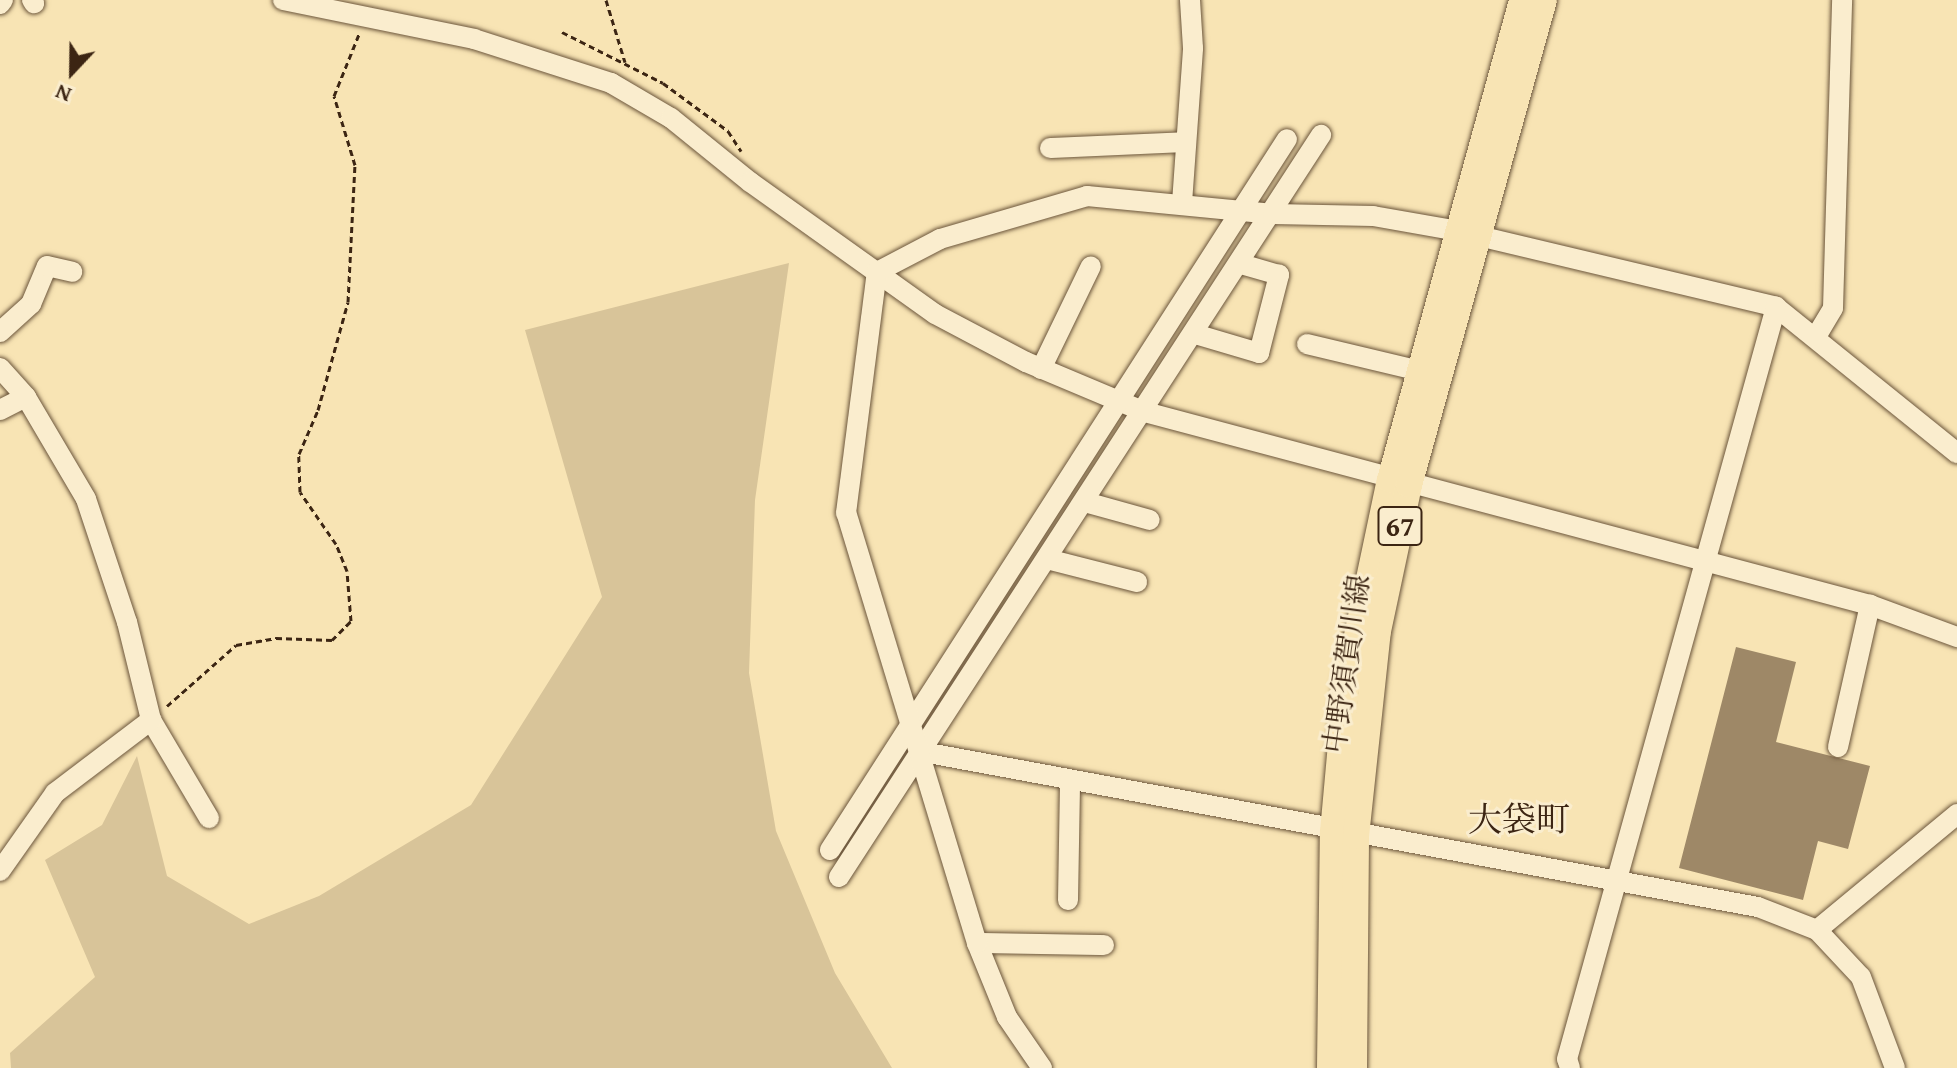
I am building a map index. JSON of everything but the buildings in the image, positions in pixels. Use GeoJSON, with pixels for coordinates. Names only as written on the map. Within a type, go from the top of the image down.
{"type":"FeatureCollection","features":[{"type":"Feature","properties":{"kind":"main road","name":"中野須賀川線"},"geometry":{"type":"LineString","coordinates":[[1330,1068],[1344,834],[1346,688],[1469,234],[1522,0]]}},
{"type":"Feature","properties":{"kind":"main road","name":"中野須賀川線"},"geometry":{"type":"LineString","coordinates":[[1400,483],[1420,371],[1469,234],[1544,0]]}},
{"type":"Feature","properties":{"kind":"main road","name":"中野須賀川線"},"geometry":{"type":"LineString","coordinates":[[1344,834],[1354,1068]]}},
{"type":"Feature","properties":{"kind":"street"},"geometry":{"type":"LineString","coordinates":[[283,0],[526,53],[611,83],[671,118],[935,314],[1041,369],[1145,412],[1400,483],[1870,605],[1957,637]]}},
{"type":"Feature","properties":{"kind":"street"},"geometry":{"type":"LineString","coordinates":[[1182,203],[1190,0]]}},
{"type":"Feature","properties":{"kind":"street"},"geometry":{"type":"LineString","coordinates":[[1817,335],[1833,308],[1842,0]]}},
{"type":"Feature","properties":{"kind":"street"},"geometry":{"type":"LineString","coordinates":[[839,877],[1145,412],[1321,135]]}},
{"type":"Feature","properties":{"kind":"street"},"geometry":{"type":"LineString","coordinates":[[830,850],[1287,139]]}},
{"type":"Feature","properties":{"kind":"street"},"geometry":{"type":"LineString","coordinates":[[1050,148],[1186,142]]}},
{"type":"Feature","properties":{"kind":"street"},"geometry":{"type":"LineString","coordinates":[[877,272],[940,239],[1087,196],[1273,214],[1373,216],[1469,234],[1776,307],[1817,335],[1957,453]]}},
{"type":"Feature","properties":{"kind":"street"},"geometry":{"type":"LineString","coordinates":[[1195,334],[1259,353],[1279,275],[1241,264]]}},
{"type":"Feature","properties":{"kind":"street"},"geometry":{"type":"LineString","coordinates":[[0,332],[31,304],[47,266],[72,272]]}},
{"type":"Feature","properties":{"kind":"street"},"geometry":{"type":"LineString","coordinates":[[1041,369],[1091,266]]}},
{"type":"Feature","properties":{"kind":"street"},"geometry":{"type":"LineString","coordinates":[[877,272],[846,513],[923,752],[977,943],[1007,1017],[1042,1068]]}},
{"type":"Feature","properties":{"kind":"street"},"geometry":{"type":"LineString","coordinates":[[1570,1068],[1567,1059],[1776,307]]}},
{"type":"Feature","properties":{"kind":"street"},"geometry":{"type":"LineString","coordinates":[[1307,344],[1420,371]]}},
{"type":"Feature","properties":{"kind":"street"},"geometry":{"type":"LineString","coordinates":[[0,368],[26,397],[86,499],[127,622],[151,720],[209,818]]}},
{"type":"Feature","properties":{"kind":"street"},"geometry":{"type":"LineString","coordinates":[[0,410],[26,397]]}},
{"type":"Feature","properties":{"kind":"street"},"geometry":{"type":"LineString","coordinates":[[1085,502],[1150,520]]}},
{"type":"Feature","properties":{"kind":"street"},"geometry":{"type":"LineString","coordinates":[[1047,559],[1137,582]]}},
{"type":"Feature","properties":{"kind":"street"},"geometry":{"type":"LineString","coordinates":[[1838,747],[1870,605]]}},
{"type":"Feature","properties":{"kind":"street"},"geometry":{"type":"LineString","coordinates":[[0,871],[55,793],[151,720]]}},
{"type":"Feature","properties":{"kind":"street"},"geometry":{"type":"LineString","coordinates":[[923,752],[1344,834],[1758,907],[1817,930],[1861,977],[1895,1068]]}},
{"type":"Feature","properties":{"kind":"street"},"geometry":{"type":"LineString","coordinates":[[1068,900],[1070,780]]}},
{"type":"Feature","properties":{"kind":"street"},"geometry":{"type":"LineString","coordinates":[[1817,930],[1957,814]]}},
{"type":"Feature","properties":{"kind":"street"},"geometry":{"type":"LineString","coordinates":[[977,943],[1104,945]]}},
{"type":"Feature","properties":{"kind":"path"},"geometry":{"type":"LineString","coordinates":[[606,0],[625,63]]}},
{"type":"Feature","properties":{"kind":"path"},"geometry":{"type":"LineString","coordinates":[[151,720],[236,645],[276,638],[332,640],[351,621],[347,571],[336,544],[300,492],[299,454],[318,410],[348,302],[355,165],[334,96],[366,16]]}},
{"type":"Feature","properties":{"kind":"shaded area"},"geometry":{"type":"Polygon","coordinates":[[[789,263],[755,500],[749,673],[776,831],[835,973],[892,1068],[11,1068],[10,1053],[95,977],[45,860],[102,825],[137,756],[167,876],[249,924],[319,896],[471,805],[602,597],[525,330],[789,263]]]}},
{"type":"Feature","properties":{"kind":"district","name":"大袋町"},"geometry":{"type":"Point","coordinates":[1519,819]}}]}
